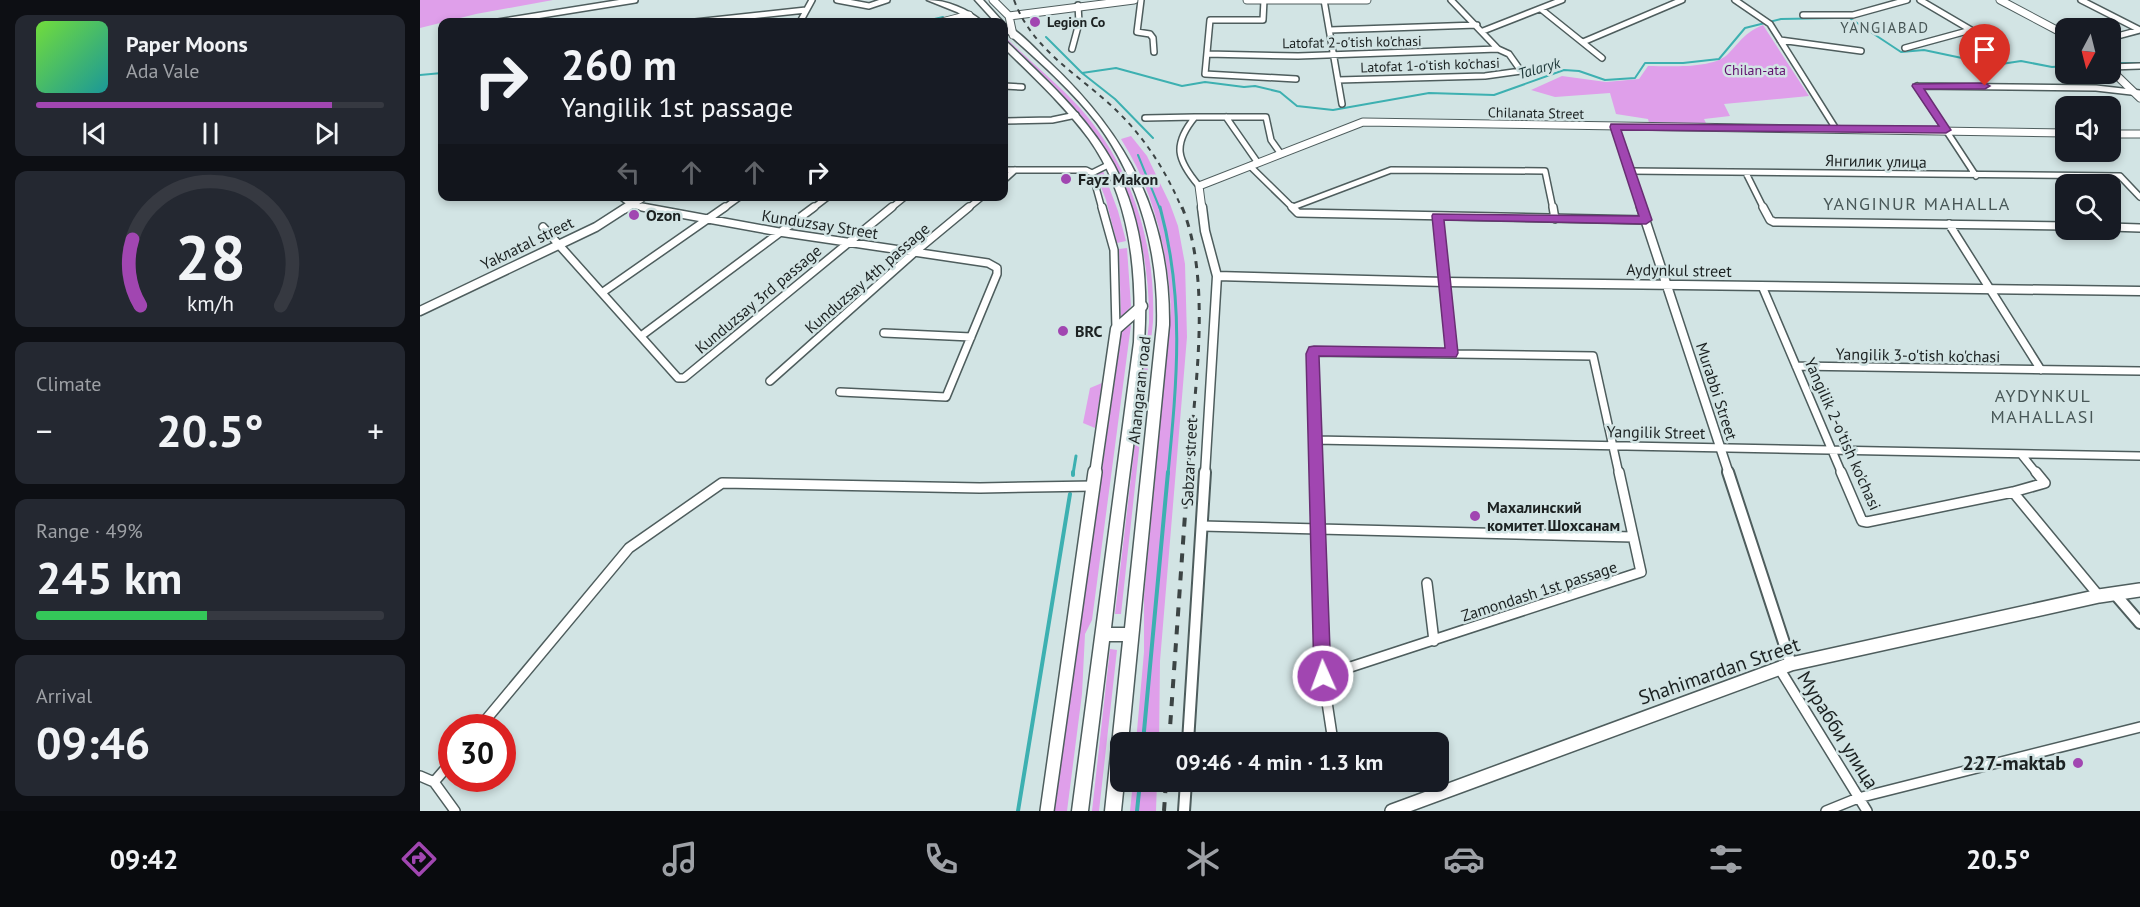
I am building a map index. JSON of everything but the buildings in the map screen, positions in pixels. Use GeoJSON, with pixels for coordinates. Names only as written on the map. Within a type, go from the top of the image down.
{"type":"FeatureCollection","features":[{"type":"Feature","properties":{"kind":"highway"},"geometry":{"type":"LineString","coordinates":[[931,0],[973,18]]}},
{"type":"Feature","properties":{"kind":"highway"},"geometry":{"type":"LineString","coordinates":[[979,0],[995,18]]}},
{"type":"Feature","properties":{"kind":"highway","name":"Ahangaran road"},"geometry":{"type":"LineString","coordinates":[[1008,30],[1088,107],[1118,145],[1143,195],[1157,254],[1163,296],[1163,325],[1113,811]]}},
{"type":"Feature","properties":{"kind":"highway","name":"Ahangaran road"},"geometry":{"type":"LineString","coordinates":[[1008,48],[1076,116],[1110,164],[1121,186],[1133,227],[1140,268],[1142,306],[1140,342],[1080,811]]}},
{"type":"Feature","properties":{"kind":"highway"},"geometry":{"type":"LineString","coordinates":[[1102,634],[1131,634]]}},
{"type":"Feature","properties":{"kind":"main road","name":"Ahangaran road"},"geometry":{"type":"LineString","coordinates":[[1047,811],[1116,329],[1142,306]]}},
{"type":"Feature","properties":{"kind":"main road","name":"Shahimardan Street"},"geometry":{"type":"LineString","coordinates":[[1392,811],[1785,666],[2099,596],[2140,590]]}},
{"type":"Feature","properties":{"kind":"street"},"geometry":{"type":"LineString","coordinates":[[523,18],[635,0]]}},
{"type":"Feature","properties":{"kind":"street"},"geometry":{"type":"LineString","coordinates":[[802,18],[812,0]]}},
{"type":"Feature","properties":{"kind":"street"},"geometry":{"type":"LineString","coordinates":[[837,0],[869,6],[887,0]]}},
{"type":"Feature","properties":{"kind":"street"},"geometry":{"type":"LineString","coordinates":[[993,0],[1009,15]]}},
{"type":"Feature","properties":{"kind":"street"},"geometry":{"type":"LineString","coordinates":[[1009,15],[1134,0]]}},
{"type":"Feature","properties":{"kind":"street"},"geometry":{"type":"LineString","coordinates":[[1141,0],[1137,32],[1150,34],[1153,38],[1154,51]]}},
{"type":"Feature","properties":{"kind":"street"},"geometry":{"type":"LineString","coordinates":[[1246,0],[1367,0]]}},
{"type":"Feature","properties":{"kind":"street"},"geometry":{"type":"LineString","coordinates":[[1264,0],[1263,20],[1210,20],[1206,75],[1296,80]]}},
{"type":"Feature","properties":{"kind":"street"},"geometry":{"type":"LineString","coordinates":[[1451,0],[1498,49]]}},
{"type":"Feature","properties":{"kind":"street"},"geometry":{"type":"LineString","coordinates":[[1483,31],[1562,0]]}},
{"type":"Feature","properties":{"kind":"street"},"geometry":{"type":"LineString","coordinates":[[1583,42],[1682,0]]}},
{"type":"Feature","properties":{"kind":"street"},"geometry":{"type":"LineString","coordinates":[[1735,0],[1770,24],[1836,129]]}},
{"type":"Feature","properties":{"kind":"street"},"geometry":{"type":"LineString","coordinates":[[1883,0],[1891,4]]}},
{"type":"Feature","properties":{"kind":"street"},"geometry":{"type":"LineString","coordinates":[[1803,15],[1853,15],[1907,0]]}},
{"type":"Feature","properties":{"kind":"street"},"geometry":{"type":"LineString","coordinates":[[1905,48],[1971,30],[1920,0]]}},
{"type":"Feature","properties":{"kind":"street"},"geometry":{"type":"LineString","coordinates":[[2000,0],[2055,28]]}},
{"type":"Feature","properties":{"kind":"street"},"geometry":{"type":"LineString","coordinates":[[2081,0],[2140,30]]}},
{"type":"Feature","properties":{"kind":"street"},"geometry":{"type":"LineString","coordinates":[[1324,1],[1342,104]]}},
{"type":"Feature","properties":{"kind":"street"},"geometry":{"type":"LineString","coordinates":[[1071,49],[1079,23],[1078,5]]}},
{"type":"Feature","properties":{"kind":"street"},"geometry":{"type":"LineString","coordinates":[[1540,9],[1602,58]]}},
{"type":"Feature","properties":{"kind":"street"},"geometry":{"type":"LineString","coordinates":[[732,18],[806,10]]}},
{"type":"Feature","properties":{"kind":"street"},"geometry":{"type":"LineString","coordinates":[[957,18],[969,15]]}},
{"type":"Feature","properties":{"kind":"street"},"geometry":{"type":"LineString","coordinates":[[1008,30],[1009,15]]}},
{"type":"Feature","properties":{"kind":"street"},"geometry":{"type":"LineString","coordinates":[[1330,30],[1477,25]]}},
{"type":"Feature","properties":{"kind":"street"},"geometry":{"type":"LineString","coordinates":[[2121,35],[2140,30]]}},
{"type":"Feature","properties":{"kind":"street"},"geometry":{"type":"LineString","coordinates":[[1780,40],[1861,51]]}},
{"type":"Feature","properties":{"kind":"street","name":"Latofat 2-o'tish ko'chasi"},"geometry":{"type":"LineString","coordinates":[[1206,54],[1334,55],[1498,49]]}},
{"type":"Feature","properties":{"kind":"street","name":"Latofat 1-o'tish ko'chasi"},"geometry":{"type":"LineString","coordinates":[[1338,80],[1485,76],[1521,71],[1509,54],[1498,49]]}},
{"type":"Feature","properties":{"kind":"street"},"geometry":{"type":"LineString","coordinates":[[2121,67],[2140,66]]}},
{"type":"Feature","properties":{"kind":"street"},"geometry":{"type":"LineString","coordinates":[[2121,78],[2138,94]]}},
{"type":"Feature","properties":{"kind":"street"},"geometry":{"type":"LineString","coordinates":[[1008,86],[1022,87]]}},
{"type":"Feature","properties":{"kind":"street"},"geometry":{"type":"LineString","coordinates":[[1976,176],[1917,86],[2096,88],[2138,94]]}},
{"type":"Feature","properties":{"kind":"street"},"geometry":{"type":"LineString","coordinates":[[1008,121],[1052,120],[1076,116]]}},
{"type":"Feature","properties":{"kind":"street"},"geometry":{"type":"LineString","coordinates":[[1195,117],[1181,135],[1178,145],[1186,171],[1199,186]]}},
{"type":"Feature","properties":{"kind":"street"},"geometry":{"type":"LineString","coordinates":[[1226,117],[1258,163]]}},
{"type":"Feature","properties":{"kind":"street"},"geometry":{"type":"LineString","coordinates":[[1145,118],[1266,117],[1271,140],[1281,154]]}},
{"type":"Feature","properties":{"kind":"street","name":"Chilanata Street"},"geometry":{"type":"LineString","coordinates":[[1199,186],[1363,122],[2055,133]]}},
{"type":"Feature","properties":{"kind":"street","name":"Murabbi Street"},"geometry":{"type":"LineString","coordinates":[[1615,127],[1720,448],[1785,666]]}},
{"type":"Feature","properties":{"kind":"street"},"geometry":{"type":"LineString","coordinates":[[2121,134],[2140,134]]}},
{"type":"Feature","properties":{"kind":"street"},"geometry":{"type":"LineString","coordinates":[[1092,173],[1110,164]]}},
{"type":"Feature","properties":{"kind":"street"},"geometry":{"type":"LineString","coordinates":[[1250,166],[1302,213],[1646,220]]}},
{"type":"Feature","properties":{"kind":"street"},"geometry":{"type":"LineString","coordinates":[[1008,170],[1086,170],[1092,173],[1113,250],[1116,329]]}},
{"type":"Feature","properties":{"kind":"street"},"geometry":{"type":"LineString","coordinates":[[1008,176],[1015,170]]}},
{"type":"Feature","properties":{"kind":"street"},"geometry":{"type":"LineString","coordinates":[[1293,207],[1391,170],[1545,171],[1555,219]]}},
{"type":"Feature","properties":{"kind":"street","name":"Янгилик улица"},"geometry":{"type":"LineString","coordinates":[[1630,171],[2122,177],[2140,197]]}},
{"type":"Feature","properties":{"kind":"street"},"geometry":{"type":"LineString","coordinates":[[1746,173],[1771,221],[2055,226]]}},
{"type":"Feature","properties":{"kind":"street","name":"Sabzar street"},"geometry":{"type":"LineString","coordinates":[[1189,732],[1217,276],[1204,231],[1199,186]]}},
{"type":"Feature","properties":{"kind":"street"},"geometry":{"type":"LineString","coordinates":[[627,201],[632,205]]}},
{"type":"Feature","properties":{"kind":"street","name":"Yakлatal street"},"geometry":{"type":"LineString","coordinates":[[420,311],[596,227],[638,201]]}},
{"type":"Feature","properties":{"kind":"street"},"geometry":{"type":"LineString","coordinates":[[603,292],[734,201]]}},
{"type":"Feature","properties":{"kind":"street"},"geometry":{"type":"LineString","coordinates":[[543,227],[640,336],[821,201]]}},
{"type":"Feature","properties":{"kind":"street","name":"Kunduzsay 3rd passage"},"geometry":{"type":"LineString","coordinates":[[640,336],[678,378],[684,378],[846,242],[899,201]]}},
{"type":"Feature","properties":{"kind":"street","name":"Kunduzsay 4th passage"},"geometry":{"type":"LineString","coordinates":[[770,381],[916,251],[977,201]]}},
{"type":"Feature","properties":{"kind":"street","name":"Kunduzsay Street"},"geometry":{"type":"LineString","coordinates":[[632,205],[780,232],[988,262],[997,268],[997,274],[971,337]]}},
{"type":"Feature","properties":{"kind":"street"},"geometry":{"type":"LineString","coordinates":[[1332,732],[1323,676],[1314,351],[1452,353],[1437,216]]}},
{"type":"Feature","properties":{"kind":"street","name":"Yangilik 3-o'tish ko'chasi"},"geometry":{"type":"LineString","coordinates":[[1949,224],[2041,370]]}},
{"type":"Feature","properties":{"kind":"street"},"geometry":{"type":"LineString","coordinates":[[2121,227],[2140,228]]}},
{"type":"Feature","properties":{"kind":"street","name":"Aydynkul street"},"geometry":{"type":"LineString","coordinates":[[1217,276],[1445,282],[2140,291]]}},
{"type":"Feature","properties":{"kind":"street","name":"Yangilik 2-o'tish ko'chasi"},"geometry":{"type":"LineString","coordinates":[[1762,286],[1864,522],[2013,492],[2046,483],[2021,454]]}},
{"type":"Feature","properties":{"kind":"street"},"geometry":{"type":"LineString","coordinates":[[840,392],[946,397],[971,337],[884,333]]}},
{"type":"Feature","properties":{"kind":"street","name":"Zamondash 1st passage"},"geometry":{"type":"LineString","coordinates":[[1323,676],[1639,573],[1593,356],[1452,353]]}},
{"type":"Feature","properties":{"kind":"street","name":"Yangilik 3-o'tish ko'chasi"},"geometry":{"type":"LineString","coordinates":[[1796,366],[2140,371]]}},
{"type":"Feature","properties":{"kind":"street","name":"Yangilik Street"},"geometry":{"type":"LineString","coordinates":[[1315,440],[2140,456]]}},
{"type":"Feature","properties":{"kind":"street"},"geometry":{"type":"LineString","coordinates":[[491,714],[628,548],[722,483],[980,488],[1094,486]]}},
{"type":"Feature","properties":{"kind":"street"},"geometry":{"type":"LineString","coordinates":[[2013,492],[2099,596]]}},
{"type":"Feature","properties":{"kind":"street"},"geometry":{"type":"LineString","coordinates":[[1202,526],[1633,537]]}},
{"type":"Feature","properties":{"kind":"street"},"geometry":{"type":"LineString","coordinates":[[1426,583],[1434,641]]}},
{"type":"Feature","properties":{"kind":"street"},"geometry":{"type":"LineString","coordinates":[[2115,594],[2140,623]]}},
{"type":"Feature","properties":{"kind":"street","name":"Мурабби улица"},"geometry":{"type":"LineString","coordinates":[[1785,666],[1867,811]]}},
{"type":"Feature","properties":{"kind":"street"},"geometry":{"type":"LineString","coordinates":[[1826,811],[1858,798],[2140,727]]}},
{"type":"Feature","properties":{"kind":"street"},"geometry":{"type":"LineString","coordinates":[[420,776],[435,782],[455,811]]}},
{"type":"Feature","properties":{"kind":"street"},"geometry":{"type":"LineString","coordinates":[[435,782],[438,778]]}},
{"type":"Feature","properties":{"kind":"street"},"geometry":{"type":"LineString","coordinates":[[1184,811],[1185,792]]}},
{"type":"Feature","properties":{"kind":"green space"},"geometry":{"type":"Polygon","coordinates":[[[420,0],[553,0],[460,18],[438,18],[438,24],[420,28],[420,0]]]}},
{"type":"Feature","properties":{"kind":"green space","name":"Chilan-ata"},"geometry":{"type":"Polygon","coordinates":[[[1763,25],[1809,96],[1724,104],[1730,116],[1704,119],[1707,125],[1649,123],[1648,119],[1616,114],[1610,93],[1555,97],[1531,90],[1562,76],[1606,82],[1639,79],[1648,66],[1689,66],[1711,63],[1727,55],[1747,34],[1763,25]]]}},
{"type":"Feature","properties":{"kind":"green space"},"geometry":{"type":"Polygon","coordinates":[[[1008,40],[1071,98],[1114,155],[1137,208],[1150,264],[1153,322],[1121,614],[1115,614],[1149,323],[1145,265],[1132,209],[1109,157],[1076,110],[1008,43],[1008,40]]]}},
{"type":"Feature","properties":{"kind":"green space"},"geometry":{"type":"Polygon","coordinates":[[[1131,136],[1147,156],[1178,226],[1185,264],[1187,337],[1160,661],[1159,732],[1137,732],[1144,652],[1144,596],[1171,308],[1166,264],[1157,221],[1142,179],[1121,139],[1131,136]]]}},
{"type":"Feature","properties":{"kind":"green space"},"geometry":{"type":"Polygon","coordinates":[[[1103,171],[1126,241],[1117,243],[1106,200],[1096,174],[1103,171]]]}},
{"type":"Feature","properties":{"kind":"green space"},"geometry":{"type":"Polygon","coordinates":[[[1127,248],[1131,306],[1121,319],[1119,249],[1127,248]]]}},
{"type":"Feature","properties":{"kind":"green space"},"geometry":{"type":"Polygon","coordinates":[[[1131,325],[1092,620],[1085,634],[1082,694],[1067,811],[1053,811],[1122,330],[1131,325]]]}},
{"type":"Feature","properties":{"kind":"green space"},"geometry":{"type":"Polygon","coordinates":[[[1102,383],[1095,428],[1083,423],[1090,388],[1102,383]]]}},
{"type":"Feature","properties":{"kind":"green space"},"geometry":{"type":"Polygon","coordinates":[[[1110,649],[1117,650],[1099,811],[1092,811],[1110,649]]]}},
{"type":"Feature","properties":{"kind":"green space"},"geometry":{"type":"Polygon","coordinates":[[[1132,792],[1157,792],[1156,811],[1130,811],[1132,792]]]}},
{"type":"Feature","properties":{"kind":"waterway","name":"Talaryk"},"geometry":{"type":"LineString","coordinates":[[939,18],[943,17]]}},
{"type":"Feature","properties":{"kind":"waterway","name":"Talaryk"},"geometry":{"type":"LineString","coordinates":[[1848,17],[1901,52],[1924,50],[1995,65],[2021,61],[2055,67]]}},
{"type":"Feature","properties":{"kind":"waterway","name":"Talaryk"},"geometry":{"type":"LineString","coordinates":[[1082,73],[1116,68],[1182,86],[1205,82],[1244,87],[1255,86],[1280,92],[1297,106],[1333,110],[1429,93],[1494,95],[1564,70],[1579,71],[1605,80],[1635,78],[1645,63],[1683,63],[1719,59],[1745,28],[1781,19],[1835,18]]}},
{"type":"Feature","properties":{"kind":"waterway","name":"Talaryk"},"geometry":{"type":"LineString","coordinates":[[1046,37],[1082,73]]}},
{"type":"Feature","properties":{"kind":"waterway","name":"Talaryk"},"geometry":{"type":"LineString","coordinates":[[2121,63],[2140,63]]}},
{"type":"Feature","properties":{"kind":"waterway","name":"Talaryk"},"geometry":{"type":"LineString","coordinates":[[420,75],[438,73]]}},
{"type":"Feature","properties":{"kind":"waterway"},"geometry":{"type":"LineString","coordinates":[[1082,73],[1115,99],[1153,138]]}},
{"type":"Feature","properties":{"kind":"waterway"},"geometry":{"type":"LineString","coordinates":[[1138,155],[1160,209]]}},
{"type":"Feature","properties":{"kind":"waterway"},"geometry":{"type":"LineString","coordinates":[[1160,207],[1173,275],[1177,340],[1168,474]]}},
{"type":"Feature","properties":{"kind":"waterway"},"geometry":{"type":"LineString","coordinates":[[1073,474],[1076,456]]}},
{"type":"Feature","properties":{"kind":"waterway"},"geometry":{"type":"LineString","coordinates":[[1144,732],[1168,472]]}},
{"type":"Feature","properties":{"kind":"waterway"},"geometry":{"type":"LineString","coordinates":[[1018,811],[1070,494]]}},
{"type":"Feature","properties":{"kind":"waterway"},"geometry":{"type":"LineString","coordinates":[[1137,811],[1139,792]]}},
{"type":"Feature","properties":{"kind":"railway"},"geometry":{"type":"LineString","coordinates":[[1014,0],[1022,18],[1046,49],[1105,100],[1139,135],[1163,170],[1182,209]]}},
{"type":"Feature","properties":{"kind":"railway"},"geometry":{"type":"LineString","coordinates":[[1182,207],[1197,269],[1199,304],[1197,374],[1188,474]]}},
{"type":"Feature","properties":{"kind":"railway"},"geometry":{"type":"LineString","coordinates":[[1170,732],[1188,472]]}},
{"type":"Feature","properties":{"kind":"railway"},"geometry":{"type":"LineString","coordinates":[[1164,811],[1165,792]]}},
{"type":"Feature","properties":{"kind":"place","name":"Legion Co"},"geometry":{"type":"Point","coordinates":[1035,22]}},
{"type":"Feature","properties":{"kind":"place","name":"Fayz Makon"},"geometry":{"type":"Point","coordinates":[1066,179]}},
{"type":"Feature","properties":{"kind":"place","name":"Ozon"},"geometry":{"type":"Point","coordinates":[634,215]}},
{"type":"Feature","properties":{"kind":"place","name":"BRC"},"geometry":{"type":"Point","coordinates":[1063,331]}},
{"type":"Feature","properties":{"kind":"place","name":"Махалинский комитет Шохcанам"},"geometry":{"type":"Point","coordinates":[1475,516]}},
{"type":"Feature","properties":{"kind":"place","name":"227-maktab"},"geometry":{"type":"Point","coordinates":[2078,763]}},
{"type":"Feature","properties":{"kind":"district","name":"YANGIABAD"},"geometry":{"type":"Point","coordinates":[1885,27]}},
{"type":"Feature","properties":{"kind":"district","name":"YANGINUR MAHALLA"},"geometry":{"type":"Point","coordinates":[1917,203]}},
{"type":"Feature","properties":{"kind":"district","name":"AYDYNKUL MAHALLASI"},"geometry":{"type":"Point","coordinates":[2043,405]}},
{"type":"Feature","properties":{"kind":"route"},"geometry":{"type":"LineString","coordinates":[[1323,676],[1312,354],[1314,351],[1452,353],[1437,216],[1646,220],[1615,127],[1946,130],[1917,86],[1985,86]]}}]}
